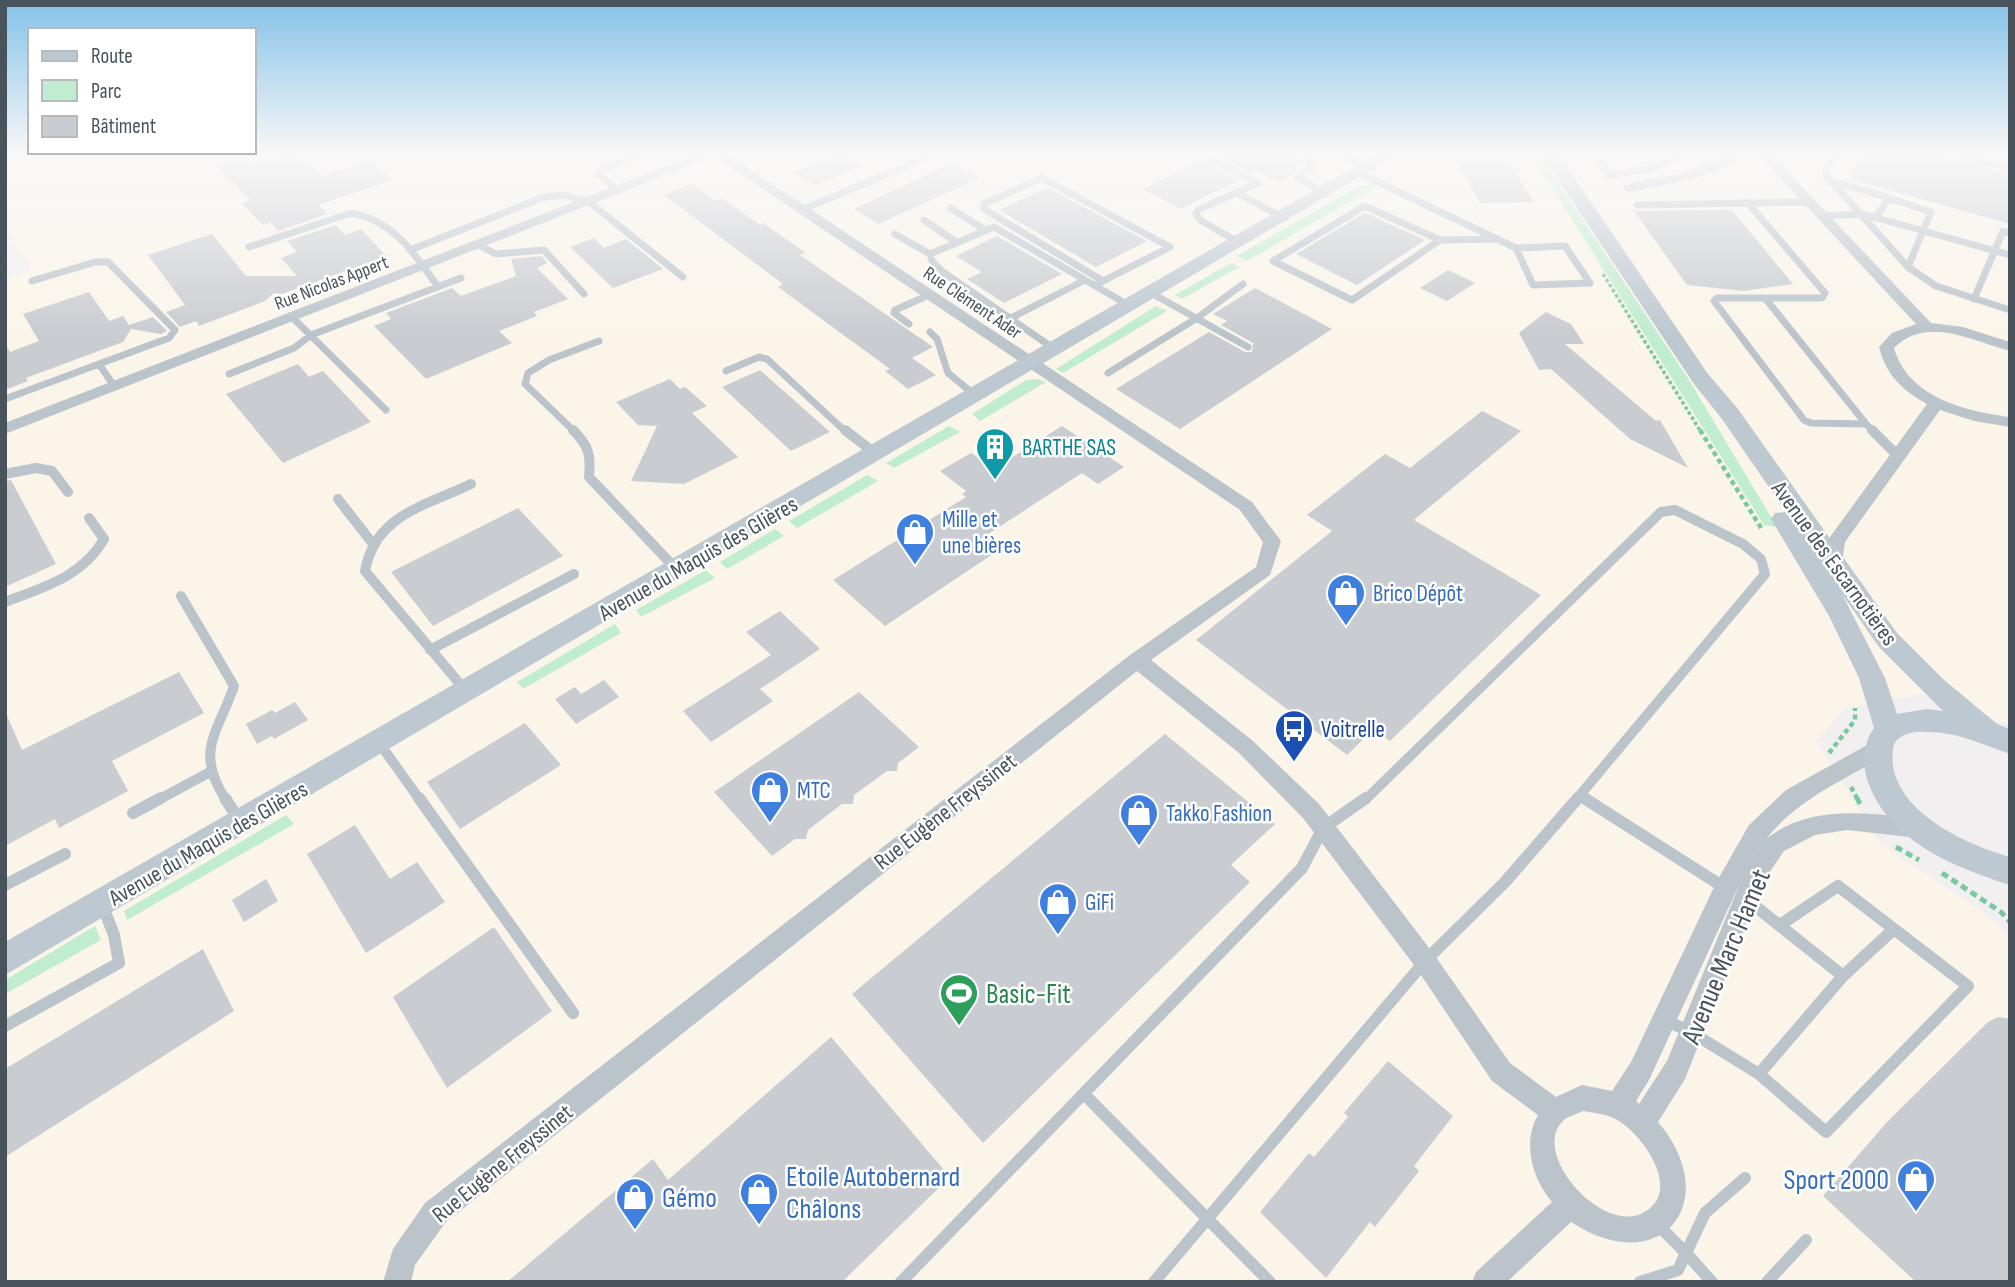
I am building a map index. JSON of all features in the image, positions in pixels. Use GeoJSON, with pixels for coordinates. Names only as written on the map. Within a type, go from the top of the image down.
{"type":"FeatureCollection","features":[{"type":"Feature","properties":{"kind":"main road","name":"Avenue du Maquis des Glières"},"geometry":{"type":"LineString","coordinates":[[5,960],[1291,214]]}},
{"type":"Feature","properties":{"kind":"main road","name":"Avenue des Escarnotières"},"geometry":{"type":"LineString","coordinates":[[1589,214],[1701,379],[1730,414],[1888,640],[1933,687],[1998,736]]}},
{"type":"Feature","properties":{"kind":"main road","name":"Avenue des Escarnotières"},"geometry":{"type":"LineString","coordinates":[[1701,379],[1723,426],[1841,613],[1872,678],[1884,740],[1878,766],[1885,786],[1898,807],[1919,828],[1946,847],[1977,862]]}},
{"type":"Feature","properties":{"kind":"main road"},"geometry":{"type":"LineString","coordinates":[[1884,740],[1907,722],[1930,719],[1957,722],[1998,736]]}},
{"type":"Feature","properties":{"kind":"main road"},"geometry":{"type":"LineString","coordinates":[[1977,862],[2010,872]]}},
{"type":"Feature","properties":{"kind":"main road"},"geometry":{"type":"LineString","coordinates":[[1977,862],[2010,894]]}},
{"type":"Feature","properties":{"kind":"street","name":"Rue Nicolas Appert"},"geometry":{"type":"LineString","coordinates":[[5,429],[558,214]]}},
{"type":"Feature","properties":{"kind":"street","name":"Rue Clément Ader"},"geometry":{"type":"LineString","coordinates":[[808,214],[1032,364]]}},
{"type":"Feature","properties":{"kind":"street"},"geometry":{"type":"LineString","coordinates":[[1822,216],[1928,328]]}},
{"type":"Feature","properties":{"kind":"street"},"geometry":{"type":"LineString","coordinates":[[2010,347],[1974,334],[1928,328],[1908,331],[1894,337],[1886,347],[1887,360],[1896,374],[1913,389],[1936,402],[1969,415],[2010,422]]}},
{"type":"Feature","properties":{"kind":"street","name":"Rue Eugène Freyssinet"},"geometry":{"type":"LineString","coordinates":[[397,1282],[403,1259],[435,1213],[1137,660],[1264,570],[1272,541],[1246,506],[1032,364]]}},
{"type":"Feature","properties":{"kind":"street"},"geometry":{"type":"LineString","coordinates":[[1835,565],[1836,541],[1936,402]]}},
{"type":"Feature","properties":{"kind":"street"},"geometry":{"type":"LineString","coordinates":[[1137,660],[1246,747],[1311,811],[1424,961],[1501,1072],[1553,1110]]}},
{"type":"Feature","properties":{"kind":"street","name":"Avenue Marc Hamet"},"geometry":{"type":"LineString","coordinates":[[1642,1123],[1676,1070],[1757,832],[1794,796],[1842,771],[1884,740]]}},
{"type":"Feature","properties":{"kind":"street","name":"Avenue Marc Hamet"},"geometry":{"type":"LineString","coordinates":[[1618,1106],[1640,1071],[1663,1020],[1735,893],[1754,877],[1776,844],[1812,826],[1847,821],[1919,828]]}},
{"type":"Feature","properties":{"kind":"street"},"geometry":{"type":"LineString","coordinates":[[1582,1098],[1618,1106],[1642,1123],[1659,1143],[1670,1165],[1673,1188],[1668,1208],[1656,1223],[1637,1231],[1615,1230],[1591,1220],[1570,1204],[1554,1185],[1544,1164],[1541,1143],[1544,1125],[1553,1110],[1566,1101],[1582,1098]]}},
{"type":"Feature","properties":{"kind":"street"},"geometry":{"type":"LineString","coordinates":[[1486,1282],[1570,1204]]}},
{"type":"Feature","properties":{"kind":"lane"},"geometry":{"type":"LineString","coordinates":[[249,247],[348,214]]}},
{"type":"Feature","properties":{"kind":"lane"},"geometry":{"type":"LineString","coordinates":[[356,214],[376,218],[410,250],[438,287]]}},
{"type":"Feature","properties":{"kind":"lane"},"geometry":{"type":"LineString","coordinates":[[410,250],[501,214]]}},
{"type":"Feature","properties":{"kind":"lane"},"geometry":{"type":"LineString","coordinates":[[604,214],[683,278]]}},
{"type":"Feature","properties":{"kind":"lane"},"geometry":{"type":"LineString","coordinates":[[960,214],[985,230]]}},
{"type":"Feature","properties":{"kind":"lane"},"geometry":{"type":"LineString","coordinates":[[992,214],[1103,281]]}},
{"type":"Feature","properties":{"kind":"lane"},"geometry":{"type":"LineString","coordinates":[[1095,285],[1170,247],[1109,214]]}},
{"type":"Feature","properties":{"kind":"lane"},"geometry":{"type":"LineString","coordinates":[[1196,214],[1200,220],[1241,243]]}},
{"type":"Feature","properties":{"kind":"lane"},"geometry":{"type":"LineString","coordinates":[[1277,214],[1284,218]]}},
{"type":"Feature","properties":{"kind":"lane"},"geometry":{"type":"LineString","coordinates":[[1352,214],[1273,261],[1352,300],[1440,240]]}},
{"type":"Feature","properties":{"kind":"lane"},"geometry":{"type":"LineString","coordinates":[[1383,214],[1440,240],[1498,239]]}},
{"type":"Feature","properties":{"kind":"lane"},"geometry":{"type":"LineString","coordinates":[[1449,214],[1517,248],[1565,246],[1590,283],[1533,285],[1517,248]]}},
{"type":"Feature","properties":{"kind":"lane"},"geometry":{"type":"LineString","coordinates":[[1757,214],[1825,293],[1822,298],[1717,298],[1714,301],[1804,420],[1811,423],[1866,424]]}},
{"type":"Feature","properties":{"kind":"lane"},"geometry":{"type":"LineString","coordinates":[[1822,216],[1862,214]]}},
{"type":"Feature","properties":{"kind":"lane"},"geometry":{"type":"LineString","coordinates":[[1863,214],[2010,256]]}},
{"type":"Feature","properties":{"kind":"lane"},"geometry":{"type":"LineString","coordinates":[[1863,214],[1908,267],[1936,286],[2010,310]]}},
{"type":"Feature","properties":{"kind":"lane"},"geometry":{"type":"LineString","coordinates":[[1875,218],[1878,214]]}},
{"type":"Feature","properties":{"kind":"lane"},"geometry":{"type":"LineString","coordinates":[[1908,267],[1930,214]]}},
{"type":"Feature","properties":{"kind":"lane"},"geometry":{"type":"LineString","coordinates":[[924,220],[956,242]]}},
{"type":"Feature","properties":{"kind":"lane"},"geometry":{"type":"LineString","coordinates":[[895,234],[923,253],[930,254],[995,227],[1131,307]]}},
{"type":"Feature","properties":{"kind":"lane"},"geometry":{"type":"LineString","coordinates":[[1974,299],[2003,231],[2010,233]]}},
{"type":"Feature","properties":{"kind":"lane"},"geometry":{"type":"LineString","coordinates":[[478,245],[496,254],[544,250],[584,294]]}},
{"type":"Feature","properties":{"kind":"lane"},"geometry":{"type":"LineString","coordinates":[[930,254],[932,261],[943,272],[1057,350]]}},
{"type":"Feature","properties":{"kind":"lane"},"geometry":{"type":"LineString","coordinates":[[5,399],[169,338],[175,330],[108,261],[95,262],[32,281]]}},
{"type":"Feature","properties":{"kind":"lane"},"geometry":{"type":"LineString","coordinates":[[229,374],[294,348],[311,335],[461,278]]}},
{"type":"Feature","properties":{"kind":"lane"},"geometry":{"type":"LineString","coordinates":[[1009,319],[1085,280]]}},
{"type":"Feature","properties":{"kind":"lane"},"geometry":{"type":"LineString","coordinates":[[1108,373],[1197,318],[1243,284]]}},
{"type":"Feature","properties":{"kind":"lane"},"geometry":{"type":"LineString","coordinates":[[1153,294],[1248,347]]}},
{"type":"Feature","properties":{"kind":"lane"},"geometry":{"type":"LineString","coordinates":[[909,324],[894,313],[895,310],[929,295]]}},
{"type":"Feature","properties":{"kind":"lane"},"geometry":{"type":"LineString","coordinates":[[1765,298],[1866,424],[1899,457]]}},
{"type":"Feature","properties":{"kind":"lane"},"geometry":{"type":"LineString","coordinates":[[292,317],[386,410]]}},
{"type":"Feature","properties":{"kind":"lane"},"geometry":{"type":"LineString","coordinates":[[930,332],[937,339],[948,373],[977,396]]}},
{"type":"Feature","properties":{"kind":"lane"},"geometry":{"type":"LineString","coordinates":[[599,341],[549,360],[528,373],[525,384],[586,443],[591,457],[589,477],[678,570]]}},
{"type":"Feature","properties":{"kind":"lane"},"geometry":{"type":"LineString","coordinates":[[726,371],[758,357],[767,359],[855,439],[877,455]]}},
{"type":"Feature","properties":{"kind":"lane"},"geometry":{"type":"LineString","coordinates":[[99,365],[114,386]]}},
{"type":"Feature","properties":{"kind":"lane"},"geometry":{"type":"LineString","coordinates":[[5,474],[36,468],[52,471],[68,492]]}},
{"type":"Feature","properties":{"kind":"lane"},"geometry":{"type":"LineString","coordinates":[[468,692],[365,571],[368,551],[389,523],[471,484]]}},
{"type":"Feature","properties":{"kind":"lane"},"geometry":{"type":"LineString","coordinates":[[338,499],[373,544]]}},
{"type":"Feature","properties":{"kind":"lane"},"geometry":{"type":"LineString","coordinates":[[901,1282],[1302,869],[1324,828],[1359,805],[1661,512],[1675,510],[1743,544],[1761,559],[1765,574],[1505,882],[1424,961],[1154,1282]]}},
{"type":"Feature","properties":{"kind":"lane"},"geometry":{"type":"LineString","coordinates":[[5,602],[82,570],[96,555],[104,539],[89,518]]}},
{"type":"Feature","properties":{"kind":"lane"},"geometry":{"type":"LineString","coordinates":[[430,650],[574,574]]}},
{"type":"Feature","properties":{"kind":"lane"},"geometry":{"type":"LineString","coordinates":[[181,597],[234,686],[227,710],[209,744],[210,772],[241,824]]}},
{"type":"Feature","properties":{"kind":"lane"},"geometry":{"type":"LineString","coordinates":[[380,744],[573,1013]]}},
{"type":"Feature","properties":{"kind":"lane"},"geometry":{"type":"LineString","coordinates":[[133,813],[210,772]]}},
{"type":"Feature","properties":{"kind":"lane"},"geometry":{"type":"LineString","coordinates":[[1580,795],[1735,893],[1843,976]]}},
{"type":"Feature","properties":{"kind":"lane"},"geometry":{"type":"LineString","coordinates":[[5,885],[65,854]]}},
{"type":"Feature","properties":{"kind":"lane"},"geometry":{"type":"LineString","coordinates":[[1663,1020],[1691,1032],[1759,1074],[1826,1132],[1968,986],[1838,886],[1780,925]]}},
{"type":"Feature","properties":{"kind":"lane"},"geometry":{"type":"LineString","coordinates":[[5,1026],[119,963],[114,935],[102,904]]}},
{"type":"Feature","properties":{"kind":"lane"},"geometry":{"type":"LineString","coordinates":[[1759,1074],[1843,976],[1894,929]]}},
{"type":"Feature","properties":{"kind":"lane"},"geometry":{"type":"LineString","coordinates":[[1084,1094],[1270,1282]]}},
{"type":"Feature","properties":{"kind":"lane"},"geometry":{"type":"LineString","coordinates":[[1640,1282],[1678,1270],[1705,1213],[1745,1178]]}},
{"type":"Feature","properties":{"kind":"lane"},"geometry":{"type":"LineString","coordinates":[[1656,1223],[1712,1282]]}},
{"type":"Feature","properties":{"kind":"lane"},"geometry":{"type":"LineString","coordinates":[[1767,1282],[1806,1240]]}},
{"type":"Feature","properties":{"kind":"shaded area"},"geometry":{"type":"Polygon","coordinates":[[[5,214],[2010,214],[2010,725],[1922,694],[1843,709],[1816,741],[1881,845],[1986,914],[2010,938],[2010,1282],[5,1282],[5,280],[32,270],[5,230],[5,214]]]}},
{"type":"Feature","properties":{"kind":"green space"},"geometry":{"type":"Polygon","coordinates":[[[1310,214],[1328,214],[1247,261],[1237,256],[1310,214]]]}},
{"type":"Feature","properties":{"kind":"green space"},"geometry":{"type":"Polygon","coordinates":[[[1569,214],[1579,214],[1689,380],[1777,527],[1764,525],[1569,214]]]}},
{"type":"Feature","properties":{"kind":"green space"},"geometry":{"type":"Polygon","coordinates":[[[1231,263],[1239,267],[1182,299],[1175,295],[1231,263]]]}},
{"type":"Feature","properties":{"kind":"green space"},"geometry":{"type":"Polygon","coordinates":[[[1156,306],[1167,311],[1063,373],[1056,369],[1156,306]]]}},
{"type":"Feature","properties":{"kind":"green space"},"geometry":{"type":"Polygon","coordinates":[[[1026,380],[1046,382],[980,421],[972,414],[1026,380]]]}},
{"type":"Feature","properties":{"kind":"green space"},"geometry":{"type":"Polygon","coordinates":[[[949,426],[960,432],[894,468],[886,463],[949,426]]]}},
{"type":"Feature","properties":{"kind":"green space"},"geometry":{"type":"Polygon","coordinates":[[[867,475],[878,481],[797,528],[789,521],[867,475]]]}},
{"type":"Feature","properties":{"kind":"green space"},"geometry":{"type":"Polygon","coordinates":[[[775,529],[784,536],[727,569],[720,562],[775,529]]]}},
{"type":"Feature","properties":{"kind":"green space"},"geometry":{"type":"Polygon","coordinates":[[[706,570],[715,578],[641,617],[636,610],[706,570]]]}},
{"type":"Feature","properties":{"kind":"green space"},"geometry":{"type":"Polygon","coordinates":[[[615,624],[621,633],[523,689],[517,682],[615,624]]]}},
{"type":"Feature","properties":{"kind":"green space"},"geometry":{"type":"Polygon","coordinates":[[[286,815],[294,824],[127,920],[124,911],[286,815]]]}},
{"type":"Feature","properties":{"kind":"green space"},"geometry":{"type":"Polygon","coordinates":[[[95,926],[101,940],[5,994],[5,980],[95,926]]]}},
{"type":"Feature","properties":{"kind":"building"},"geometry":{"type":"Polygon","coordinates":[[[253,214],[327,214],[278,231],[270,222],[263,225],[253,214]]]}},
{"type":"Feature","properties":{"kind":"building"},"geometry":{"type":"Polygon","coordinates":[[[689,214],[745,214],[760,225],[763,223],[806,253],[800,255],[933,347],[912,358],[936,375],[908,389],[885,371],[890,369],[778,287],[783,284],[689,214]]]}},
{"type":"Feature","properties":{"kind":"building"},"geometry":{"type":"Polygon","coordinates":[[[862,214],[900,214],[878,224],[862,214]]]}},
{"type":"Feature","properties":{"kind":"building"},"geometry":{"type":"Polygon","coordinates":[[[1006,214],[1097,214],[1147,241],[1096,267],[1006,214]]]}},
{"type":"Feature","properties":{"kind":"building"},"geometry":{"type":"Polygon","coordinates":[[[1363,214],[1425,240],[1357,285],[1296,254],[1363,214]]]}},
{"type":"Feature","properties":{"kind":"building"},"geometry":{"type":"Polygon","coordinates":[[[1636,214],[1735,214],[1793,284],[1743,291],[1687,285],[1636,214]]]}},
{"type":"Feature","properties":{"kind":"building"},"geometry":{"type":"Polygon","coordinates":[[[1975,214],[2010,214],[2010,224],[1975,214]]]}},
{"type":"Feature","properties":{"kind":"building"},"geometry":{"type":"Polygon","coordinates":[[[336,225],[345,235],[361,229],[386,256],[282,294],[274,293],[265,301],[199,326],[196,321],[180,327],[166,312],[185,305],[148,255],[212,234],[246,276],[297,276],[281,258],[297,252],[287,241],[336,225]]]}},
{"type":"Feature","properties":{"kind":"building"},"geometry":{"type":"Polygon","coordinates":[[[997,236],[1062,274],[1004,303],[967,279],[982,272],[956,256],[997,236]]]}},
{"type":"Feature","properties":{"kind":"building"},"geometry":{"type":"Polygon","coordinates":[[[594,238],[604,248],[626,239],[663,269],[613,288],[570,247],[594,238]]]}},
{"type":"Feature","properties":{"kind":"building"},"geometry":{"type":"Polygon","coordinates":[[[542,256],[547,263],[537,268],[568,299],[534,312],[537,316],[499,331],[512,343],[426,379],[374,326],[391,319],[386,313],[452,288],[461,296],[516,276],[511,259],[542,256]]]}},
{"type":"Feature","properties":{"kind":"building"},"geometry":{"type":"Polygon","coordinates":[[[1448,270],[1475,283],[1447,301],[1420,288],[1448,270]]]}},
{"type":"Feature","properties":{"kind":"building"},"geometry":{"type":"Polygon","coordinates":[[[1255,288],[1332,329],[1180,429],[1116,389],[1209,332],[1245,352],[1252,352],[1253,343],[1221,325],[1227,321],[1213,314],[1255,288]]]}},
{"type":"Feature","properties":{"kind":"building"},"geometry":{"type":"Polygon","coordinates":[[[89,292],[109,321],[123,316],[129,325],[153,317],[167,331],[161,334],[131,329],[123,342],[26,378],[28,381],[5,390],[5,344],[10,352],[39,341],[23,314],[89,292]]]}},
{"type":"Feature","properties":{"kind":"building"},"geometry":{"type":"Polygon","coordinates":[[[1546,312],[1571,324],[1584,344],[1565,344],[1656,421],[1660,420],[1688,468],[1630,439],[1551,369],[1539,370],[1519,333],[1546,312]]]}},
{"type":"Feature","properties":{"kind":"building"},"geometry":{"type":"Polygon","coordinates":[[[298,364],[309,377],[323,371],[371,422],[283,463],[226,394],[298,364]]]}},
{"type":"Feature","properties":{"kind":"building"},"geometry":{"type":"Polygon","coordinates":[[[760,370],[830,432],[791,451],[722,387],[760,370]]]}},
{"type":"Feature","properties":{"kind":"building"},"geometry":{"type":"Polygon","coordinates":[[[670,379],[680,389],[685,387],[707,406],[692,413],[738,457],[684,484],[631,481],[657,426],[638,425],[616,402],[670,379]]]}},
{"type":"Feature","properties":{"kind":"building","name":"Brico Dépôt"},"geometry":{"type":"Polygon","coordinates":[[[1482,411],[1521,431],[1414,520],[1541,595],[1390,741],[1374,729],[1347,755],[1196,640],[1332,531],[1307,515],[1385,454],[1410,468],[1482,411]]]}},
{"type":"Feature","properties":{"kind":"building"},"geometry":{"type":"Polygon","coordinates":[[[1062,426],[1124,467],[1098,484],[1082,473],[979,540],[996,552],[885,626],[833,580],[966,497],[962,494],[966,491],[940,471],[971,453],[989,465],[1002,456],[1008,460],[1062,426]]]}},
{"type":"Feature","properties":{"kind":"building"},"geometry":{"type":"Polygon","coordinates":[[[11,480],[56,564],[5,587],[5,481],[11,480]]]}},
{"type":"Feature","properties":{"kind":"building"},"geometry":{"type":"Polygon","coordinates":[[[518,508],[563,556],[433,626],[391,572],[518,508]]]}},
{"type":"Feature","properties":{"kind":"building"},"geometry":{"type":"Polygon","coordinates":[[[780,611],[820,649],[760,689],[773,701],[711,742],[683,711],[771,655],[746,632],[780,611]]]}},
{"type":"Feature","properties":{"kind":"building"},"geometry":{"type":"Polygon","coordinates":[[[179,672],[204,713],[112,761],[128,791],[59,828],[55,819],[5,846],[5,711],[22,750],[179,672]]]}},
{"type":"Feature","properties":{"kind":"building"},"geometry":{"type":"Polygon","coordinates":[[[604,680],[619,697],[576,724],[555,699],[575,687],[581,694],[604,680]]]}},
{"type":"Feature","properties":{"kind":"building"},"geometry":{"type":"Polygon","coordinates":[[[859,692],[919,747],[898,763],[897,771],[887,771],[854,795],[853,804],[842,804],[808,830],[806,839],[795,839],[772,856],[714,792],[859,692]]]}},
{"type":"Feature","properties":{"kind":"building"},"geometry":{"type":"Polygon","coordinates":[[[295,702],[308,720],[274,739],[272,736],[257,744],[246,724],[272,710],[275,713],[295,702]]]}},
{"type":"Feature","properties":{"kind":"building"},"geometry":{"type":"Polygon","coordinates":[[[525,723],[561,765],[460,829],[427,782],[525,723]]]}},
{"type":"Feature","properties":{"kind":"building"},"geometry":{"type":"Polygon","coordinates":[[[1165,734],[1275,824],[1231,865],[1250,882],[983,1143],[852,994],[1165,734]]]}},
{"type":"Feature","properties":{"kind":"building"},"geometry":{"type":"Polygon","coordinates":[[[355,825],[390,879],[417,862],[445,902],[366,953],[307,854],[355,825]]]}},
{"type":"Feature","properties":{"kind":"building"},"geometry":{"type":"Polygon","coordinates":[[[266,879],[278,901],[244,922],[232,900],[266,879]]]}},
{"type":"Feature","properties":{"kind":"building"},"geometry":{"type":"Polygon","coordinates":[[[494,927],[552,1011],[447,1088],[393,997],[494,927]]]}},
{"type":"Feature","properties":{"kind":"building"},"geometry":{"type":"Polygon","coordinates":[[[203,949],[234,1011],[5,1157],[5,1069],[203,949]]]}},
{"type":"Feature","properties":{"kind":"building"},"geometry":{"type":"Polygon","coordinates":[[[1998,1017],[2010,1019],[2010,1282],[1916,1282],[1823,1196],[1887,1122],[1988,1022],[1998,1017]]]}},
{"type":"Feature","properties":{"kind":"building"},"geometry":{"type":"Polygon","coordinates":[[[831,1037],[950,1177],[842,1282],[507,1282],[653,1159],[668,1180],[831,1037]]]}},
{"type":"Feature","properties":{"kind":"building"},"geometry":{"type":"Polygon","coordinates":[[[1388,1061],[1453,1116],[1414,1166],[1419,1171],[1375,1227],[1370,1222],[1326,1278],[1260,1212],[1309,1153],[1314,1157],[1348,1117],[1344,1113],[1388,1061]]]}},
{"type":"Feature","properties":{"kind":"place","name":"BARTHE SAS"},"geometry":{"type":"Point","coordinates":[995,481]}},
{"type":"Feature","properties":{"kind":"place","name":"Mille et une bières"},"geometry":{"type":"Point","coordinates":[915,566]}},
{"type":"Feature","properties":{"kind":"place","name":"Brico Dépôt"},"geometry":{"type":"Point","coordinates":[1346,627]}},
{"type":"Feature","properties":{"kind":"place","name":"Voitrelle"},"geometry":{"type":"Point","coordinates":[1294,763]}},
{"type":"Feature","properties":{"kind":"place","name":"MTC"},"geometry":{"type":"Point","coordinates":[770,824]}},
{"type":"Feature","properties":{"kind":"place","name":"Takko Fashion"},"geometry":{"type":"Point","coordinates":[1139,847]}},
{"type":"Feature","properties":{"kind":"place","name":"GiFi"},"geometry":{"type":"Point","coordinates":[1058,936]}},
{"type":"Feature","properties":{"kind":"place","name":"Basic-Fit"},"geometry":{"type":"Point","coordinates":[959,1027]}},
{"type":"Feature","properties":{"kind":"place","name":"Sport 2000"},"geometry":{"type":"Point","coordinates":[1916,1213]}},
{"type":"Feature","properties":{"kind":"place","name":"Etoile Autobernard Châlons"},"geometry":{"type":"Point","coordinates":[759,1226]}},
{"type":"Feature","properties":{"kind":"place","name":"Gémo"},"geometry":{"type":"Point","coordinates":[635,1231]}}]}
